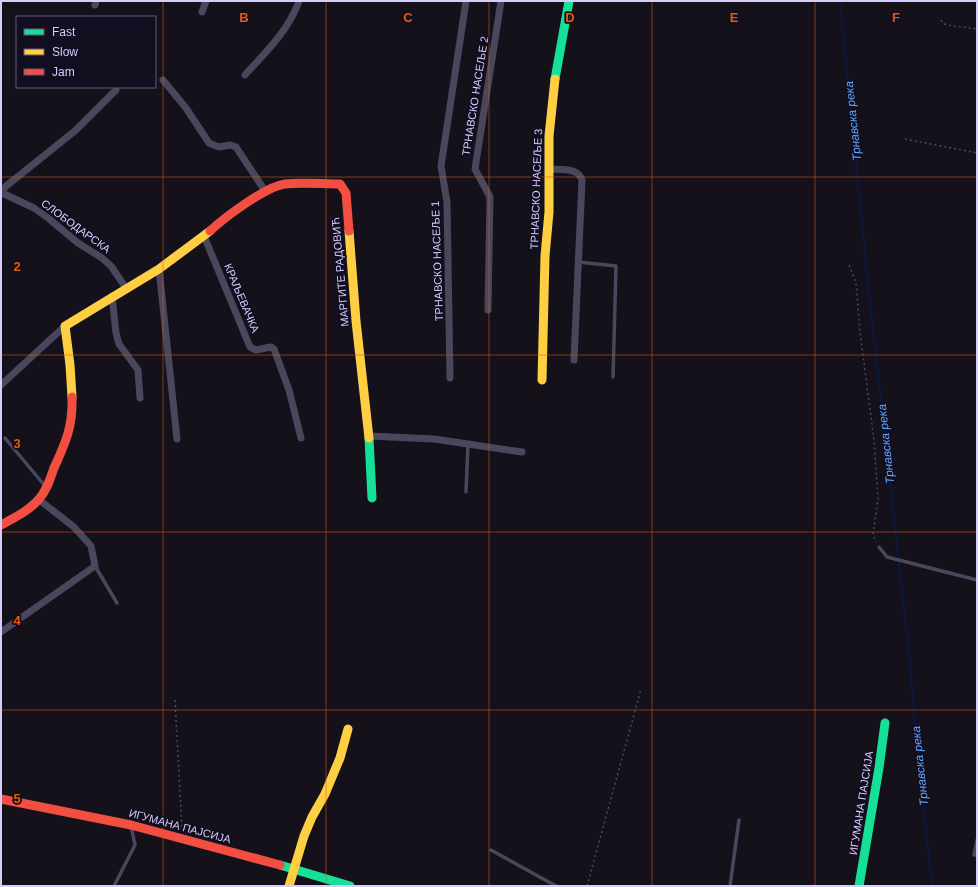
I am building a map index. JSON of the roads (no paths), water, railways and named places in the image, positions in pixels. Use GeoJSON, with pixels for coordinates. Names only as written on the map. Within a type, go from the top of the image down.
{"type":"FeatureCollection","features":[{"type":"Feature","properties":{"kind":"street"},"geometry":{"type":"LineString","coordinates":[[202,12],[206,1]]}},
{"type":"Feature","properties":{"kind":"street"},"geometry":{"type":"LineString","coordinates":[[245,75],[269,49],[294,14],[299,1]]}},
{"type":"Feature","properties":{"kind":"street","name":"ТРНАВСКО НАСЕЉЕ 1"},"geometry":{"type":"LineString","coordinates":[[450,378],[447,202],[441,166],[466,1]]}},
{"type":"Feature","properties":{"kind":"street","name":"ТРНАВСКО НАСЕЉЕ 2"},"geometry":{"type":"LineString","coordinates":[[488,310],[490,197],[475,169],[501,1]]}},
{"type":"Feature","properties":{"kind":"street","name":"ТРНАВСКО НАСЕЉЕ 3"},"geometry":{"type":"LineString","coordinates":[[542,380],[545,256],[552,101],[556,67],[569,1]]}},
{"type":"Feature","properties":{"kind":"street"},"geometry":{"type":"LineString","coordinates":[[163,80],[186,108],[209,143],[219,147],[230,145],[236,147],[265,191]]}},
{"type":"Feature","properties":{"kind":"street"},"geometry":{"type":"LineString","coordinates":[[2,193],[5,186],[76,130],[116,90]]}},
{"type":"Feature","properties":{"kind":"street"},"geometry":{"type":"LineString","coordinates":[[549,170],[576,171],[581,175],[582,180],[574,360]]}},
{"type":"Feature","properties":{"kind":"street","name":"МАРГИТЕ РАДОВИЋ"},"geometry":{"type":"LineString","coordinates":[[65,326],[112,296],[159,269],[204,236],[220,222],[265,191],[284,184],[340,184],[346,193],[356,321],[369,436],[372,498]]}},
{"type":"Feature","properties":{"kind":"street","name":"СЛОБОДАРСКА"},"geometry":{"type":"LineString","coordinates":[[2,193],[34,208],[78,243],[102,258],[111,266],[126,288]]}},
{"type":"Feature","properties":{"kind":"street","name":"КРАЉЕВАЧКА"},"geometry":{"type":"LineString","coordinates":[[204,236],[250,347],[256,350],[271,347],[274,349],[290,390],[301,438]]}},
{"type":"Feature","properties":{"kind":"street"},"geometry":{"type":"LineString","coordinates":[[159,269],[177,440]]}},
{"type":"Feature","properties":{"kind":"street"},"geometry":{"type":"LineString","coordinates":[[112,296],[119,344],[138,370],[140,398]]}},
{"type":"Feature","properties":{"kind":"street"},"geometry":{"type":"LineString","coordinates":[[1,385],[65,326]]}},
{"type":"Feature","properties":{"kind":"street"},"geometry":{"type":"LineString","coordinates":[[1,525],[18,516],[38,499],[46,487],[61,455],[70,430],[72,399],[71,366],[65,326]]}},
{"type":"Feature","properties":{"kind":"street"},"geometry":{"type":"LineString","coordinates":[[369,436],[434,439],[522,452]]}},
{"type":"Feature","properties":{"kind":"street"},"geometry":{"type":"LineString","coordinates":[[1,632],[95,566],[91,546],[74,527],[38,499]]}},
{"type":"Feature","properties":{"kind":"street","name":"ИГУМАНА ПАЈСИЈА"},"geometry":{"type":"LineString","coordinates":[[859,886],[885,723]]}},
{"type":"Feature","properties":{"kind":"street"},"geometry":{"type":"LineString","coordinates":[[289,886],[304,836],[312,817],[325,794],[340,758],[348,729]]}},
{"type":"Feature","properties":{"kind":"street","name":"ИГУМАНА ПАЈСИЈА"},"geometry":{"type":"LineString","coordinates":[[1,799],[131,825],[294,869],[350,886]]}},
{"type":"Feature","properties":{"kind":"lane"},"geometry":{"type":"LineString","coordinates":[[578,262],[616,266],[613,377]]}},
{"type":"Feature","properties":{"kind":"lane"},"geometry":{"type":"LineString","coordinates":[[5,438],[46,487]]}},
{"type":"Feature","properties":{"kind":"lane"},"geometry":{"type":"LineString","coordinates":[[466,492],[468,444]]}},
{"type":"Feature","properties":{"kind":"lane"},"geometry":{"type":"LineString","coordinates":[[879,547],[887,557],[977,580]]}},
{"type":"Feature","properties":{"kind":"lane"},"geometry":{"type":"LineString","coordinates":[[95,566],[117,603]]}},
{"type":"Feature","properties":{"kind":"lane"},"geometry":{"type":"LineString","coordinates":[[730,886],[739,820]]}},
{"type":"Feature","properties":{"kind":"lane"},"geometry":{"type":"LineString","coordinates":[[114,886],[135,845],[131,825]]}},
{"type":"Feature","properties":{"kind":"lane"},"geometry":{"type":"LineString","coordinates":[[977,840],[974,855],[977,856]]}},
{"type":"Feature","properties":{"kind":"lane"},"geometry":{"type":"LineString","coordinates":[[491,850],[556,886]]}},
{"type":"Feature","properties":{"kind":"waterway","name":"Трнавска река"},"geometry":{"type":"LineString","coordinates":[[840,1],[869,294],[909,654],[932,886]]}}]}
